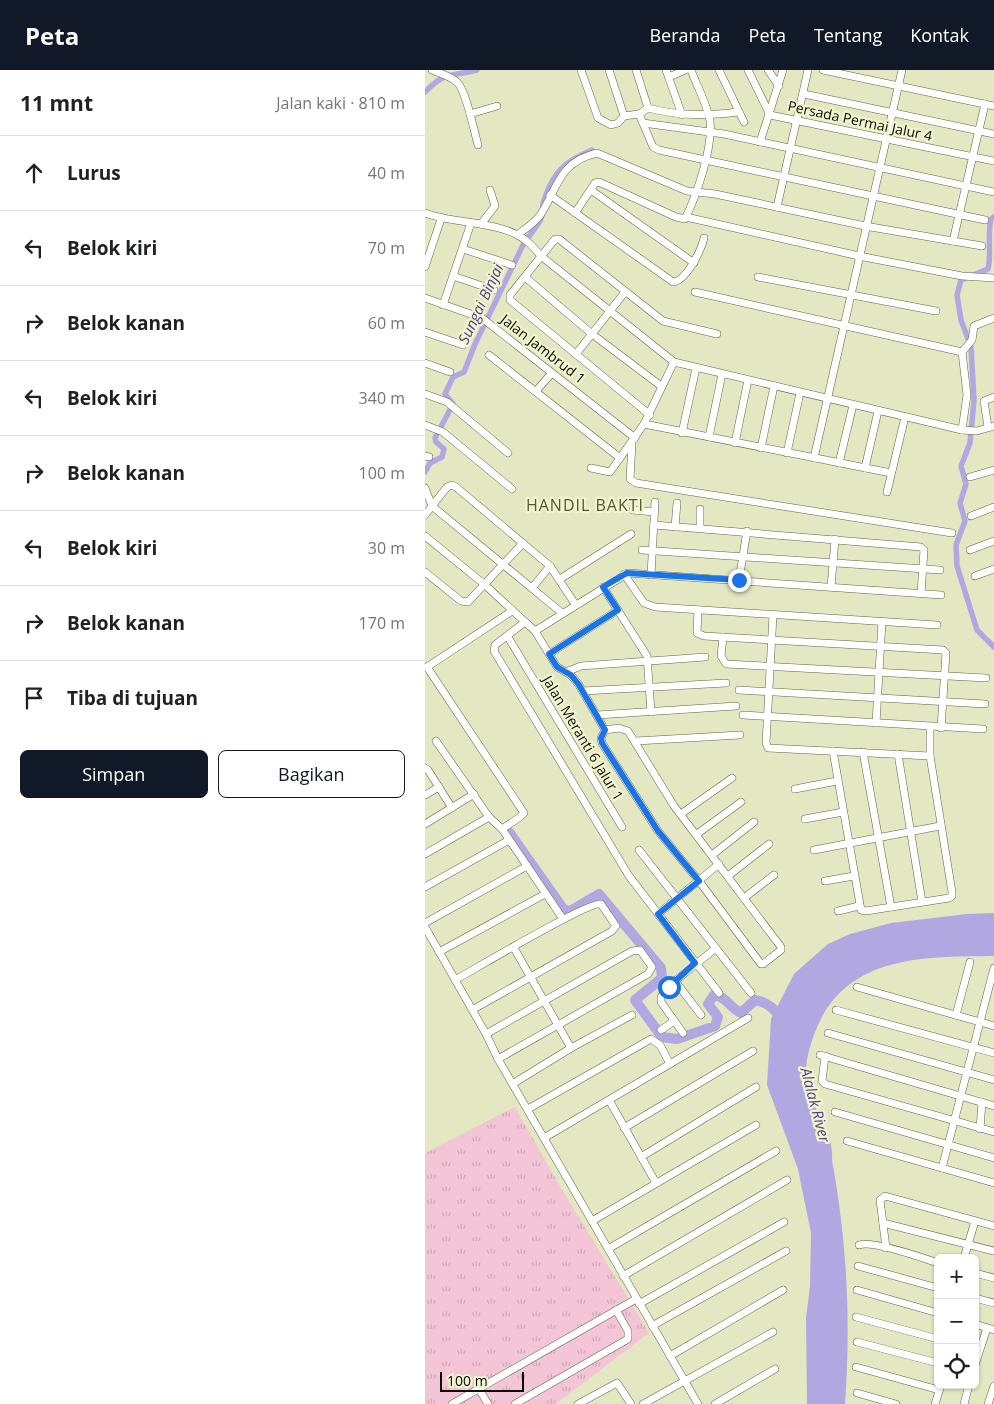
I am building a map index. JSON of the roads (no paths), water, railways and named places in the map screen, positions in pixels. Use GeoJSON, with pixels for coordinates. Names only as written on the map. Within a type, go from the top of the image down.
{"type":"FeatureCollection","features":[{"type":"Feature","properties":{"kind":"street"},"geometry":{"type":"LineString","coordinates":[[432,70],[448,76],[459,85],[470,114],[477,145]]}},
{"type":"Feature","properties":{"kind":"street"},"geometry":{"type":"LineString","coordinates":[[581,70],[598,118],[611,125],[625,116],[639,114],[648,108],[682,115],[708,116],[738,112]]}},
{"type":"Feature","properties":{"kind":"street"},"geometry":{"type":"LineString","coordinates":[[609,70],[625,116]]}},
{"type":"Feature","properties":{"kind":"street"},"geometry":{"type":"LineString","coordinates":[[636,70],[648,108]]}},
{"type":"Feature","properties":{"kind":"street"},"geometry":{"type":"LineString","coordinates":[[682,115],[667,73],[685,70]]}},
{"type":"Feature","properties":{"kind":"street"},"geometry":{"type":"LineString","coordinates":[[686,218],[705,159],[710,133],[708,116],[691,70]]}},
{"type":"Feature","properties":{"kind":"street"},"geometry":{"type":"LineString","coordinates":[[719,70],[744,122]]}},
{"type":"Feature","properties":{"kind":"street","name":"Persada Permai Jalur 4"},"geometry":{"type":"LineString","coordinates":[[748,70],[770,115],[994,162]]}},
{"type":"Feature","properties":{"kind":"street"},"geometry":{"type":"LineString","coordinates":[[768,70],[779,86]]}},
{"type":"Feature","properties":{"kind":"street"},"geometry":{"type":"LineString","coordinates":[[760,142],[783,70]]}},
{"type":"Feature","properties":{"kind":"street"},"geometry":{"type":"LineString","coordinates":[[777,207],[798,121],[808,70]]}},
{"type":"Feature","properties":{"kind":"street"},"geometry":{"type":"LineString","coordinates":[[823,70],[994,106]]}},
{"type":"Feature","properties":{"kind":"street"},"geometry":{"type":"LineString","coordinates":[[814,458],[845,327],[878,168],[888,139],[902,70]]}},
{"type":"Feature","properties":{"kind":"street"},"geometry":{"type":"LineString","coordinates":[[804,94],[994,134]]}},
{"type":"Feature","properties":{"kind":"street"},"geometry":{"type":"LineString","coordinates":[[953,241],[985,104]]}},
{"type":"Feature","properties":{"kind":"street"},"geometry":{"type":"LineString","coordinates":[[470,114],[497,106]]}},
{"type":"Feature","properties":{"kind":"street"},"geometry":{"type":"LineString","coordinates":[[639,114],[653,148],[985,220]]}},
{"type":"Feature","properties":{"kind":"street"},"geometry":{"type":"LineString","coordinates":[[643,123],[760,142],[994,192]]}},
{"type":"Feature","properties":{"kind":"street"},"geometry":{"type":"LineString","coordinates":[[517,235],[540,215],[545,208],[559,176],[569,166],[597,153],[678,188],[865,226],[982,246]]}},
{"type":"Feature","properties":{"kind":"street"},"geometry":{"type":"LineString","coordinates":[[575,213],[595,184],[602,183],[684,219],[859,256],[965,276],[994,278]]}},
{"type":"Feature","properties":{"kind":"street"},"geometry":{"type":"LineString","coordinates":[[481,224],[495,206],[490,190]]}},
{"type":"Feature","properties":{"kind":"street"},"geometry":{"type":"LineString","coordinates":[[591,190],[694,262]]}},
{"type":"Feature","properties":{"kind":"street"},"geometry":{"type":"LineString","coordinates":[[550,196],[673,282],[678,281],[694,262],[700,252],[704,238]]}},
{"type":"Feature","properties":{"kind":"street"},"geometry":{"type":"LineString","coordinates":[[425,213],[441,219],[481,224],[517,235],[527,241],[541,256],[674,362],[964,430],[977,431],[991,427],[984,401],[994,397]]}},
{"type":"Feature","properties":{"kind":"street"},"geometry":{"type":"LineString","coordinates":[[425,267],[441,219]]}},
{"type":"Feature","properties":{"kind":"street"},"geometry":{"type":"LineString","coordinates":[[443,304],[471,223]]}},
{"type":"Feature","properties":{"kind":"street"},"geometry":{"type":"LineString","coordinates":[[650,415],[510,300],[510,295],[541,256],[555,240],[559,239],[663,321],[717,334]]}},
{"type":"Feature","properties":{"kind":"street"},"geometry":{"type":"LineString","coordinates":[[463,248],[512,265]]}},
{"type":"Feature","properties":{"kind":"street"},"geometry":{"type":"LineString","coordinates":[[453,276],[494,290]]}},
{"type":"Feature","properties":{"kind":"street"},"geometry":{"type":"LineString","coordinates":[[525,277],[592,334],[661,386]]}},
{"type":"Feature","properties":{"kind":"street"},"geometry":{"type":"LineString","coordinates":[[758,277],[936,311]]}},
{"type":"Feature","properties":{"kind":"street"},"geometry":{"type":"LineString","coordinates":[[576,354],[625,292]]}},
{"type":"Feature","properties":{"kind":"street"},"geometry":{"type":"LineString","coordinates":[[695,292],[845,327],[966,347]]}},
{"type":"Feature","properties":{"kind":"street","name":"Jalan Jambrud 1"},"geometry":{"type":"LineString","coordinates":[[425,298],[482,318],[490,323],[634,440]]}},
{"type":"Feature","properties":{"kind":"street"},"geometry":{"type":"LineString","coordinates":[[964,430],[967,395],[966,347],[974,326],[994,318]]}},
{"type":"Feature","properties":{"kind":"street"},"geometry":{"type":"LineString","coordinates":[[425,332],[463,345]]}},
{"type":"Feature","properties":{"kind":"street"},"geometry":{"type":"LineString","coordinates":[[489,355],[620,458]]}},
{"type":"Feature","properties":{"kind":"street"},"geometry":{"type":"LineString","coordinates":[[591,468],[610,472],[650,415],[661,386],[674,362]]}},
{"type":"Feature","properties":{"kind":"street"},"geometry":{"type":"LineString","coordinates":[[425,363],[450,372]]}},
{"type":"Feature","properties":{"kind":"street"},"geometry":{"type":"LineString","coordinates":[[682,432],[696,368]]}},
{"type":"Feature","properties":{"kind":"street"},"geometry":{"type":"LineString","coordinates":[[537,391],[552,373]]}},
{"type":"Feature","properties":{"kind":"street"},"geometry":{"type":"LineString","coordinates":[[709,437],[722,374]]}},
{"type":"Feature","properties":{"kind":"street"},"geometry":{"type":"LineString","coordinates":[[735,443],[748,380]]}},
{"type":"Feature","properties":{"kind":"street"},"geometry":{"type":"LineString","coordinates":[[761,448],[774,386]]}},
{"type":"Feature","properties":{"kind":"street"},"geometry":{"type":"LineString","coordinates":[[787,453],[800,393]]}},
{"type":"Feature","properties":{"kind":"street"},"geometry":{"type":"LineString","coordinates":[[425,394],[447,402],[508,454]]}},
{"type":"Feature","properties":{"kind":"street"},"geometry":{"type":"LineString","coordinates":[[839,463],[853,405]]}},
{"type":"Feature","properties":{"kind":"street"},"geometry":{"type":"LineString","coordinates":[[865,468],[879,411]]}},
{"type":"Feature","properties":{"kind":"street"},"geometry":{"type":"LineString","coordinates":[[887,492],[905,417]]}},
{"type":"Feature","properties":{"kind":"street"},"geometry":{"type":"LineString","coordinates":[[644,424],[891,473]]}},
{"type":"Feature","properties":{"kind":"street"},"geometry":{"type":"LineString","coordinates":[[425,425],[440,431],[512,489]]}},
{"type":"Feature","properties":{"kind":"street"},"geometry":{"type":"LineString","coordinates":[[634,440],[631,479],[636,483],[952,533]]}},
{"type":"Feature","properties":{"kind":"street"},"geometry":{"type":"LineString","coordinates":[[970,477],[994,470]]}},
{"type":"Feature","properties":{"kind":"street"},"geometry":{"type":"LineString","coordinates":[[425,515],[447,487],[452,485],[550,566],[575,604]]}},
{"type":"Feature","properties":{"kind":"street"},"geometry":{"type":"LineString","coordinates":[[425,488],[432,506],[562,613]]}},
{"type":"Feature","properties":{"kind":"street"},"geometry":{"type":"LineString","coordinates":[[651,575],[655,502]]}},
{"type":"Feature","properties":{"kind":"street"},"geometry":{"type":"LineString","coordinates":[[675,526],[677,503]]}},
{"type":"Feature","properties":{"kind":"street"},"geometry":{"type":"LineString","coordinates":[[971,516],[994,507]]}},
{"type":"Feature","properties":{"kind":"street"},"geometry":{"type":"LineString","coordinates":[[700,508],[700,528]]}},
{"type":"Feature","properties":{"kind":"street"},"geometry":{"type":"LineString","coordinates":[[633,510],[654,512]]}},
{"type":"Feature","properties":{"kind":"street"},"geometry":{"type":"LineString","coordinates":[[653,525],[921,546],[924,550],[921,593]]}},
{"type":"Feature","properties":{"kind":"street"},"geometry":{"type":"LineString","coordinates":[[739,580],[747,531]]}},
{"type":"Feature","properties":{"kind":"street"},"geometry":{"type":"LineString","coordinates":[[560,579],[631,534]]}},
{"type":"Feature","properties":{"kind":"street"},"geometry":{"type":"LineString","coordinates":[[425,536],[484,584],[535,631],[557,667],[574,677],[605,730]]}},
{"type":"Feature","properties":{"kind":"street"},"geometry":{"type":"LineString","coordinates":[[831,586],[835,539]]}},
{"type":"Feature","properties":{"kind":"street"},"geometry":{"type":"LineString","coordinates":[[969,550],[994,541]]}},
{"type":"Feature","properties":{"kind":"street"},"geometry":{"type":"LineString","coordinates":[[425,572],[465,602],[472,601],[484,584],[523,543]]}},
{"type":"Feature","properties":{"kind":"street"},"geometry":{"type":"LineString","coordinates":[[643,550],[940,570]]}},
{"type":"Feature","properties":{"kind":"street"},"geometry":{"type":"LineString","coordinates":[[532,588],[550,566]]}},
{"type":"Feature","properties":{"kind":"street"},"geometry":{"type":"LineString","coordinates":[[975,576],[994,569]]}},
{"type":"Feature","properties":{"kind":"street"},"geometry":{"type":"LineString","coordinates":[[625,574],[647,605],[937,625]]}},
{"type":"Feature","properties":{"kind":"street"},"geometry":{"type":"LineString","coordinates":[[535,631],[625,574],[941,594]]}},
{"type":"Feature","properties":{"kind":"street"},"geometry":{"type":"LineString","coordinates":[[603,587],[649,660],[651,712]]}},
{"type":"Feature","properties":{"kind":"street"},"geometry":{"type":"LineString","coordinates":[[549,654],[618,610]]}},
{"type":"Feature","properties":{"kind":"street"},"geometry":{"type":"LineString","coordinates":[[698,610],[699,635],[943,650],[946,653],[941,728]]}},
{"type":"Feature","properties":{"kind":"street"},"geometry":{"type":"LineString","coordinates":[[502,829],[523,815],[522,808],[426,668],[512,611]]}},
{"type":"Feature","properties":{"kind":"street"},"geometry":{"type":"LineString","coordinates":[[773,615],[766,743],[768,748],[929,756]]}},
{"type":"Feature","properties":{"kind":"street"},"geometry":{"type":"LineString","coordinates":[[525,622],[493,648],[629,876],[719,993]]}},
{"type":"Feature","properties":{"kind":"street"},"geometry":{"type":"LineString","coordinates":[[876,723],[882,622]]}},
{"type":"Feature","properties":{"kind":"street","name":"Jalan Meranti 6 Jalur 1"},"geometry":{"type":"LineString","coordinates":[[508,637],[622,826]]}},
{"type":"Feature","properties":{"kind":"street"},"geometry":{"type":"LineString","coordinates":[[723,637],[721,656],[726,664],[986,678]]}},
{"type":"Feature","properties":{"kind":"street"},"geometry":{"type":"LineString","coordinates":[[566,672],[581,666],[705,657]]}},
{"type":"Feature","properties":{"kind":"street"},"geometry":{"type":"LineString","coordinates":[[583,690],[726,683]]}},
{"type":"Feature","properties":{"kind":"street"},"geometry":{"type":"LineString","coordinates":[[739,690],[985,704]]}},
{"type":"Feature","properties":{"kind":"street"},"geometry":{"type":"LineString","coordinates":[[597,715],[736,706]]}},
{"type":"Feature","properties":{"kind":"street"},"geometry":{"type":"LineString","coordinates":[[743,715],[983,729]]}},
{"type":"Feature","properties":{"kind":"street"},"geometry":{"type":"LineString","coordinates":[[833,751],[861,910],[866,911],[949,898],[952,895],[929,756],[930,727]]}},
{"type":"Feature","properties":{"kind":"street"},"geometry":{"type":"LineString","coordinates":[[619,728],[627,730],[681,814],[782,948],[763,964],[658,831],[602,743],[601,738],[605,730],[619,728]]}},
{"type":"Feature","properties":{"kind":"street"},"geometry":{"type":"LineString","coordinates":[[635,741],[740,735]]}},
{"type":"Feature","properties":{"kind":"street"},"geometry":{"type":"LineString","coordinates":[[436,741],[489,817],[502,829],[563,918]]}},
{"type":"Feature","properties":{"kind":"street"},"geometry":{"type":"LineString","coordinates":[[863,752],[891,907]]}},
{"type":"Feature","properties":{"kind":"street"},"geometry":{"type":"LineString","coordinates":[[898,754],[922,902]]}},
{"type":"Feature","properties":{"kind":"street"},"geometry":{"type":"LineString","coordinates":[[425,768],[452,808]]}},
{"type":"Feature","properties":{"kind":"street"},"geometry":{"type":"LineString","coordinates":[[681,814],[732,778]]}},
{"type":"Feature","properties":{"kind":"street"},"geometry":{"type":"LineString","coordinates":[[795,789],[837,781]]}},
{"type":"Feature","properties":{"kind":"street"},"geometry":{"type":"LineString","coordinates":[[425,795],[439,787]]}},
{"type":"Feature","properties":{"kind":"street"},"geometry":{"type":"LineString","coordinates":[[425,824],[474,794]]}},
{"type":"Feature","properties":{"kind":"street"},"geometry":{"type":"LineString","coordinates":[[697,834],[741,802]]}},
{"type":"Feature","properties":{"kind":"street"},"geometry":{"type":"LineString","coordinates":[[805,819],[843,812]]}},
{"type":"Feature","properties":{"kind":"street"},"geometry":{"type":"LineString","coordinates":[[425,854],[489,817]]}},
{"type":"Feature","properties":{"kind":"street"},"geometry":{"type":"LineString","coordinates":[[712,855],[755,822]]}},
{"type":"Feature","properties":{"kind":"street"},"geometry":{"type":"LineString","coordinates":[[814,850],[940,826]]}},
{"type":"Feature","properties":{"kind":"street"},"geometry":{"type":"LineString","coordinates":[[425,886],[509,840]]}},
{"type":"Feature","properties":{"kind":"street"},"geometry":{"type":"LineString","coordinates":[[728,876],[769,844]]}},
{"type":"Feature","properties":{"kind":"street"},"geometry":{"type":"LineString","coordinates":[[639,850],[751,993]]}},
{"type":"Feature","properties":{"kind":"street"},"geometry":{"type":"LineString","coordinates":[[658,914],[679,899],[719,864]]}},
{"type":"Feature","properties":{"kind":"street"},"geometry":{"type":"LineString","coordinates":[[527,866],[425,925],[498,1059],[698,1404]]}},
{"type":"Feature","properties":{"kind":"street"},"geometry":{"type":"LineString","coordinates":[[744,898],[774,874]]}},
{"type":"Feature","properties":{"kind":"street"},"geometry":{"type":"LineString","coordinates":[[825,881],[854,876]]}},
{"type":"Feature","properties":{"kind":"street"},"geometry":{"type":"LineString","coordinates":[[439,952],[545,894]]}},
{"type":"Feature","properties":{"kind":"street"},"geometry":{"type":"LineString","coordinates":[[455,980],[514,948],[563,918],[599,903],[615,922],[616,926],[471,1010]]}},
{"type":"Feature","properties":{"kind":"street"},"geometry":{"type":"LineString","coordinates":[[838,911],[859,906]]}},
{"type":"Feature","properties":{"kind":"street"},"geometry":{"type":"LineString","coordinates":[[514,948],[571,1048]]}},
{"type":"Feature","properties":{"kind":"street"},"geometry":{"type":"LineString","coordinates":[[683,1033],[660,999],[675,981],[695,963],[717,948]]}},
{"type":"Feature","properties":{"kind":"street"},"geometry":{"type":"LineString","coordinates":[[486,1034],[631,951],[640,950],[652,967],[648,974],[498,1059]]}},
{"type":"Feature","properties":{"kind":"street"},"geometry":{"type":"LineString","coordinates":[[956,1015],[970,962]]}},
{"type":"Feature","properties":{"kind":"street"},"geometry":{"type":"LineString","coordinates":[[942,1168],[994,968]]}},
{"type":"Feature","properties":{"kind":"street"},"geometry":{"type":"LineString","coordinates":[[675,981],[701,1015]]}},
{"type":"Feature","properties":{"kind":"street"},"geometry":{"type":"LineString","coordinates":[[857,987],[994,1026]]}},
{"type":"Feature","properties":{"kind":"street"},"geometry":{"type":"LineString","coordinates":[[836,1010],[994,1053]]}},
{"type":"Feature","properties":{"kind":"street"},"geometry":{"type":"LineString","coordinates":[[514,1084],[571,1048],[632,1014]]}},
{"type":"Feature","properties":{"kind":"street"},"geometry":{"type":"LineString","coordinates":[[545,1138],[748,1018]]}},
{"type":"Feature","properties":{"kind":"street"},"geometry":{"type":"LineString","coordinates":[[661,1030],[674,1021]]}},
{"type":"Feature","properties":{"kind":"street"},"geometry":{"type":"LineString","coordinates":[[828,1033],[994,1080]]}},
{"type":"Feature","properties":{"kind":"street"},"geometry":{"type":"LineString","coordinates":[[528,1109],[651,1039],[660,1045],[670,1064]]}},
{"type":"Feature","properties":{"kind":"street"},"geometry":{"type":"LineString","coordinates":[[625,1128],[753,1051]]}},
{"type":"Feature","properties":{"kind":"street"},"geometry":{"type":"LineString","coordinates":[[994,1106],[823,1056],[823,1083],[994,1132]]}},
{"type":"Feature","properties":{"kind":"street"},"geometry":{"type":"LineString","coordinates":[[641,1157],[756,1088]]}},
{"type":"Feature","properties":{"kind":"street"},"geometry":{"type":"LineString","coordinates":[[609,1100],[656,1183]]}},
{"type":"Feature","properties":{"kind":"street"},"geometry":{"type":"LineString","coordinates":[[980,1128],[982,1102]]}},
{"type":"Feature","properties":{"kind":"street"},"geometry":{"type":"LineString","coordinates":[[835,1112],[994,1158]]}},
{"type":"Feature","properties":{"kind":"street"},"geometry":{"type":"LineString","coordinates":[[592,1221],[756,1126]]}},
{"type":"Feature","properties":{"kind":"street"},"geometry":{"type":"LineString","coordinates":[[847,1141],[994,1183]]}},
{"type":"Feature","properties":{"kind":"street"},"geometry":{"type":"LineString","coordinates":[[608,1248],[776,1151]]}},
{"type":"Feature","properties":{"kind":"street"},"geometry":{"type":"LineString","coordinates":[[623,1276],[787,1180]]}},
{"type":"Feature","properties":{"kind":"street"},"geometry":{"type":"LineString","coordinates":[[886,1248],[880,1200],[885,1196],[994,1226]]}},
{"type":"Feature","properties":{"kind":"street"},"geometry":{"type":"LineString","coordinates":[[965,1254],[975,1221]]}},
{"type":"Feature","properties":{"kind":"street"},"geometry":{"type":"LineString","coordinates":[[452,1404],[616,1310],[638,1301],[783,1222]]}},
{"type":"Feature","properties":{"kind":"street"},"geometry":{"type":"LineString","coordinates":[[883,1223],[994,1251]]}},
{"type":"Feature","properties":{"kind":"street"},"geometry":{"type":"LineString","coordinates":[[859,1245],[866,1244],[886,1248],[934,1262]]}},
{"type":"Feature","properties":{"kind":"street"},"geometry":{"type":"LineString","coordinates":[[652,1326],[786,1251]]}},
{"type":"Feature","properties":{"kind":"street"},"geometry":{"type":"LineString","coordinates":[[858,1266],[934,1287]]}},
{"type":"Feature","properties":{"kind":"street"},"geometry":{"type":"LineString","coordinates":[[979,1274],[994,1278]]}},
{"type":"Feature","properties":{"kind":"street"},"geometry":{"type":"LineString","coordinates":[[671,1356],[783,1290]]}},
{"type":"Feature","properties":{"kind":"street"},"geometry":{"type":"LineString","coordinates":[[857,1290],[934,1312]]}},
{"type":"Feature","properties":{"kind":"street"},"geometry":{"type":"LineString","coordinates":[[979,1299],[994,1303]]}},
{"type":"Feature","properties":{"kind":"street"},"geometry":{"type":"LineString","coordinates":[[515,1404],[628,1339],[629,1334],[616,1310]]}},
{"type":"Feature","properties":{"kind":"street"},"geometry":{"type":"LineString","coordinates":[[856,1317],[934,1338]]}},
{"type":"Feature","properties":{"kind":"street"},"geometry":{"type":"LineString","coordinates":[[979,1355],[990,1329]]}},
{"type":"Feature","properties":{"kind":"street"},"geometry":{"type":"LineString","coordinates":[[643,1404],[773,1332]]}},
{"type":"Feature","properties":{"kind":"street"},"geometry":{"type":"LineString","coordinates":[[857,1342],[934,1362]]}},
{"type":"Feature","properties":{"kind":"street"},"geometry":{"type":"LineString","coordinates":[[856,1368],[934,1387]]}},
{"type":"Feature","properties":{"kind":"street"},"geometry":{"type":"LineString","coordinates":[[715,1404],[775,1369]]}},
{"type":"Feature","properties":{"kind":"street"},"geometry":{"type":"LineString","coordinates":[[578,1404],[617,1383],[631,1404]]}},
{"type":"Feature","properties":{"kind":"street"},"geometry":{"type":"LineString","coordinates":[[988,1404],[994,1386]]}},
{"type":"Feature","properties":{"kind":"street"},"geometry":{"type":"LineString","coordinates":[[479,1389],[488,1404]]}},
{"type":"Feature","properties":{"kind":"street"},"geometry":{"type":"LineString","coordinates":[[935,1404],[940,1389]]}},
{"type":"Feature","properties":{"kind":"street"},"geometry":{"type":"LineString","coordinates":[[963,1404],[968,1389]]}},
{"type":"Feature","properties":{"kind":"street"},"geometry":{"type":"LineString","coordinates":[[857,1393],[896,1404]]}},
{"type":"Feature","properties":{"kind":"waterway"},"geometry":{"type":"LineString","coordinates":[[425,92],[444,77],[477,70]]}},
{"type":"Feature","properties":{"kind":"waterway","name":"Sungai Binjai"},"geometry":{"type":"LineString","coordinates":[[425,472],[430,463],[442,457],[444,449],[436,442],[435,438],[453,404],[445,394],[453,377],[464,372],[475,344],[523,245],[541,219],[544,200],[552,182],[567,163],[592,150]]}},
{"type":"Feature","properties":{"kind":"waterway"},"geometry":{"type":"LineString","coordinates":[[994,217],[991,219],[990,225],[988,269],[961,280],[957,295],[961,320],[971,347],[974,400],[970,443],[961,466],[966,484],[960,503],[965,521],[956,545],[957,566],[977,630],[994,647]]}},
{"type":"Feature","properties":{"kind":"waterway"},"geometry":{"type":"LineString","coordinates":[[509,832],[564,910],[570,911],[599,894],[661,968],[662,978],[635,1000],[662,1037],[677,1039],[715,1026],[718,1017],[708,1004],[714,995],[722,998],[741,1013],[755,1000],[760,1001],[771,1007],[783,1020]]}},
{"type":"Feature","properties":{"kind":"district","name":"HANDIL BAKTI"},"geometry":{"type":"Point","coordinates":[585,505]}},
{"type":"Feature","properties":{"kind":"water label","name":"Alalak River"},"geometry":{"type":"Point","coordinates":[815,1105]}}]}
